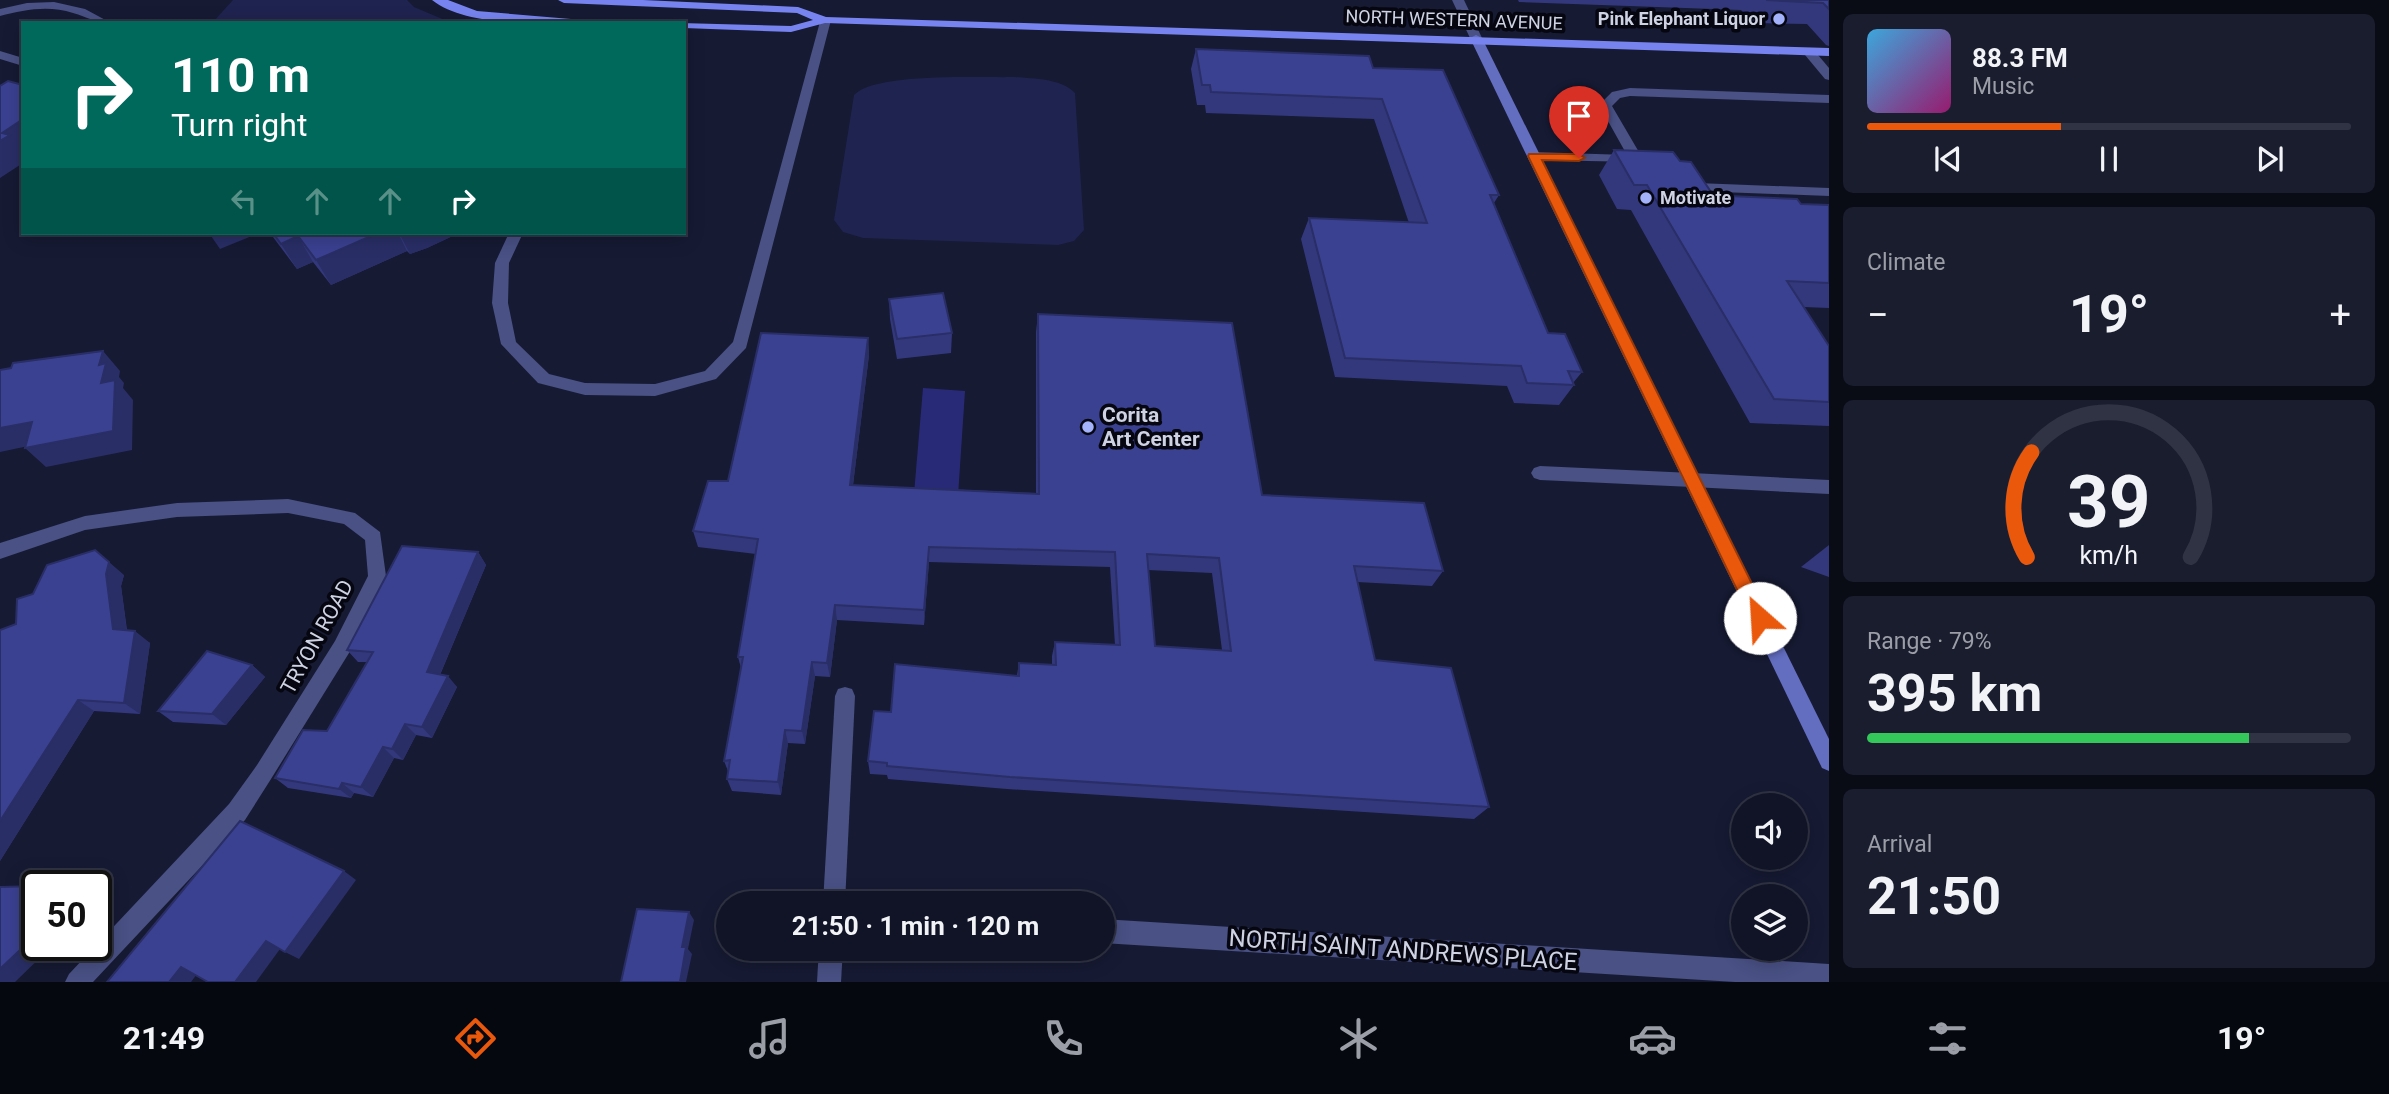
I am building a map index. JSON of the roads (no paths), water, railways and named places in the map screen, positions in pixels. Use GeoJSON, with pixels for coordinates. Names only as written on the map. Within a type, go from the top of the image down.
{"type":"FeatureCollection","features":[{"type":"Feature","properties":{"kind":"main road"},"geometry":{"type":"LineString","coordinates":[[438,0],[475,14],[503,19],[543,21]]}},
{"type":"Feature","properties":{"kind":"main road","name":"NORTH WESTERN AVENUE"},"geometry":{"type":"LineString","coordinates":[[564,0],[798,9],[825,20]]}},
{"type":"Feature","properties":{"kind":"main road","name":"NORTH WESTERN AVENUE"},"geometry":{"type":"LineString","coordinates":[[686,25],[791,29],[825,20],[1476,38],[1829,52]]}},
{"type":"Feature","properties":{"kind":"main road"},"geometry":{"type":"LineString","coordinates":[[1476,38],[1829,761]]}},
{"type":"Feature","properties":{"kind":"street"},"geometry":{"type":"LineString","coordinates":[[1458,0],[1476,38]]}},
{"type":"Feature","properties":{"kind":"street"},"geometry":{"type":"LineString","coordinates":[[0,13],[11,8],[52,4],[79,9],[101,21]]}},
{"type":"Feature","properties":{"kind":"street"},"geometry":{"type":"LineString","coordinates":[[515,235],[502,263],[500,303],[509,344],[544,379],[585,389],[655,390],[710,375],[740,344],[825,20]]}},
{"type":"Feature","properties":{"kind":"street"},"geometry":{"type":"LineString","coordinates":[[1809,52],[1829,76]]}},
{"type":"Feature","properties":{"kind":"street"},"geometry":{"type":"LineString","coordinates":[[0,55],[21,61]]}},
{"type":"Feature","properties":{"kind":"street"},"geometry":{"type":"LineString","coordinates":[[1534,156],[1642,162],[1605,105],[1616,95],[1630,92],[1829,99]]}},
{"type":"Feature","properties":{"kind":"street"},"geometry":{"type":"LineString","coordinates":[[1671,176],[1694,187],[1829,192]]}},
{"type":"Feature","properties":{"kind":"street"},"geometry":{"type":"LineString","coordinates":[[1540,473],[1829,487]]}},
{"type":"Feature","properties":{"kind":"street","name":"TRYON ROAD"},"geometry":{"type":"LineString","coordinates":[[0,551],[85,523],[191,509],[288,506],[349,518],[374,537],[377,576],[342,648],[264,772],[237,812],[77,982]]}},
{"type":"Feature","properties":{"kind":"street"},"geometry":{"type":"LineString","coordinates":[[835,891],[845,696]]}},
{"type":"Feature","properties":{"kind":"street","name":"NORTH SAINT ANDREWS PLACE"},"geometry":{"type":"LineString","coordinates":[[1115,932],[1829,976]]}},
{"type":"Feature","properties":{"kind":"street"},"geometry":{"type":"LineString","coordinates":[[829,982],[830,961]]}},
{"type":"Feature","properties":{"kind":"place","name":"Pink Elephant Liquor"},"geometry":{"type":"Point","coordinates":[1779,19]}},
{"type":"Feature","properties":{"kind":"place","name":"Motivate"},"geometry":{"type":"Point","coordinates":[1646,198]}},
{"type":"Feature","properties":{"kind":"place","name":"Corita Art Center"},"geometry":{"type":"Point","coordinates":[1088,427]}}]}
